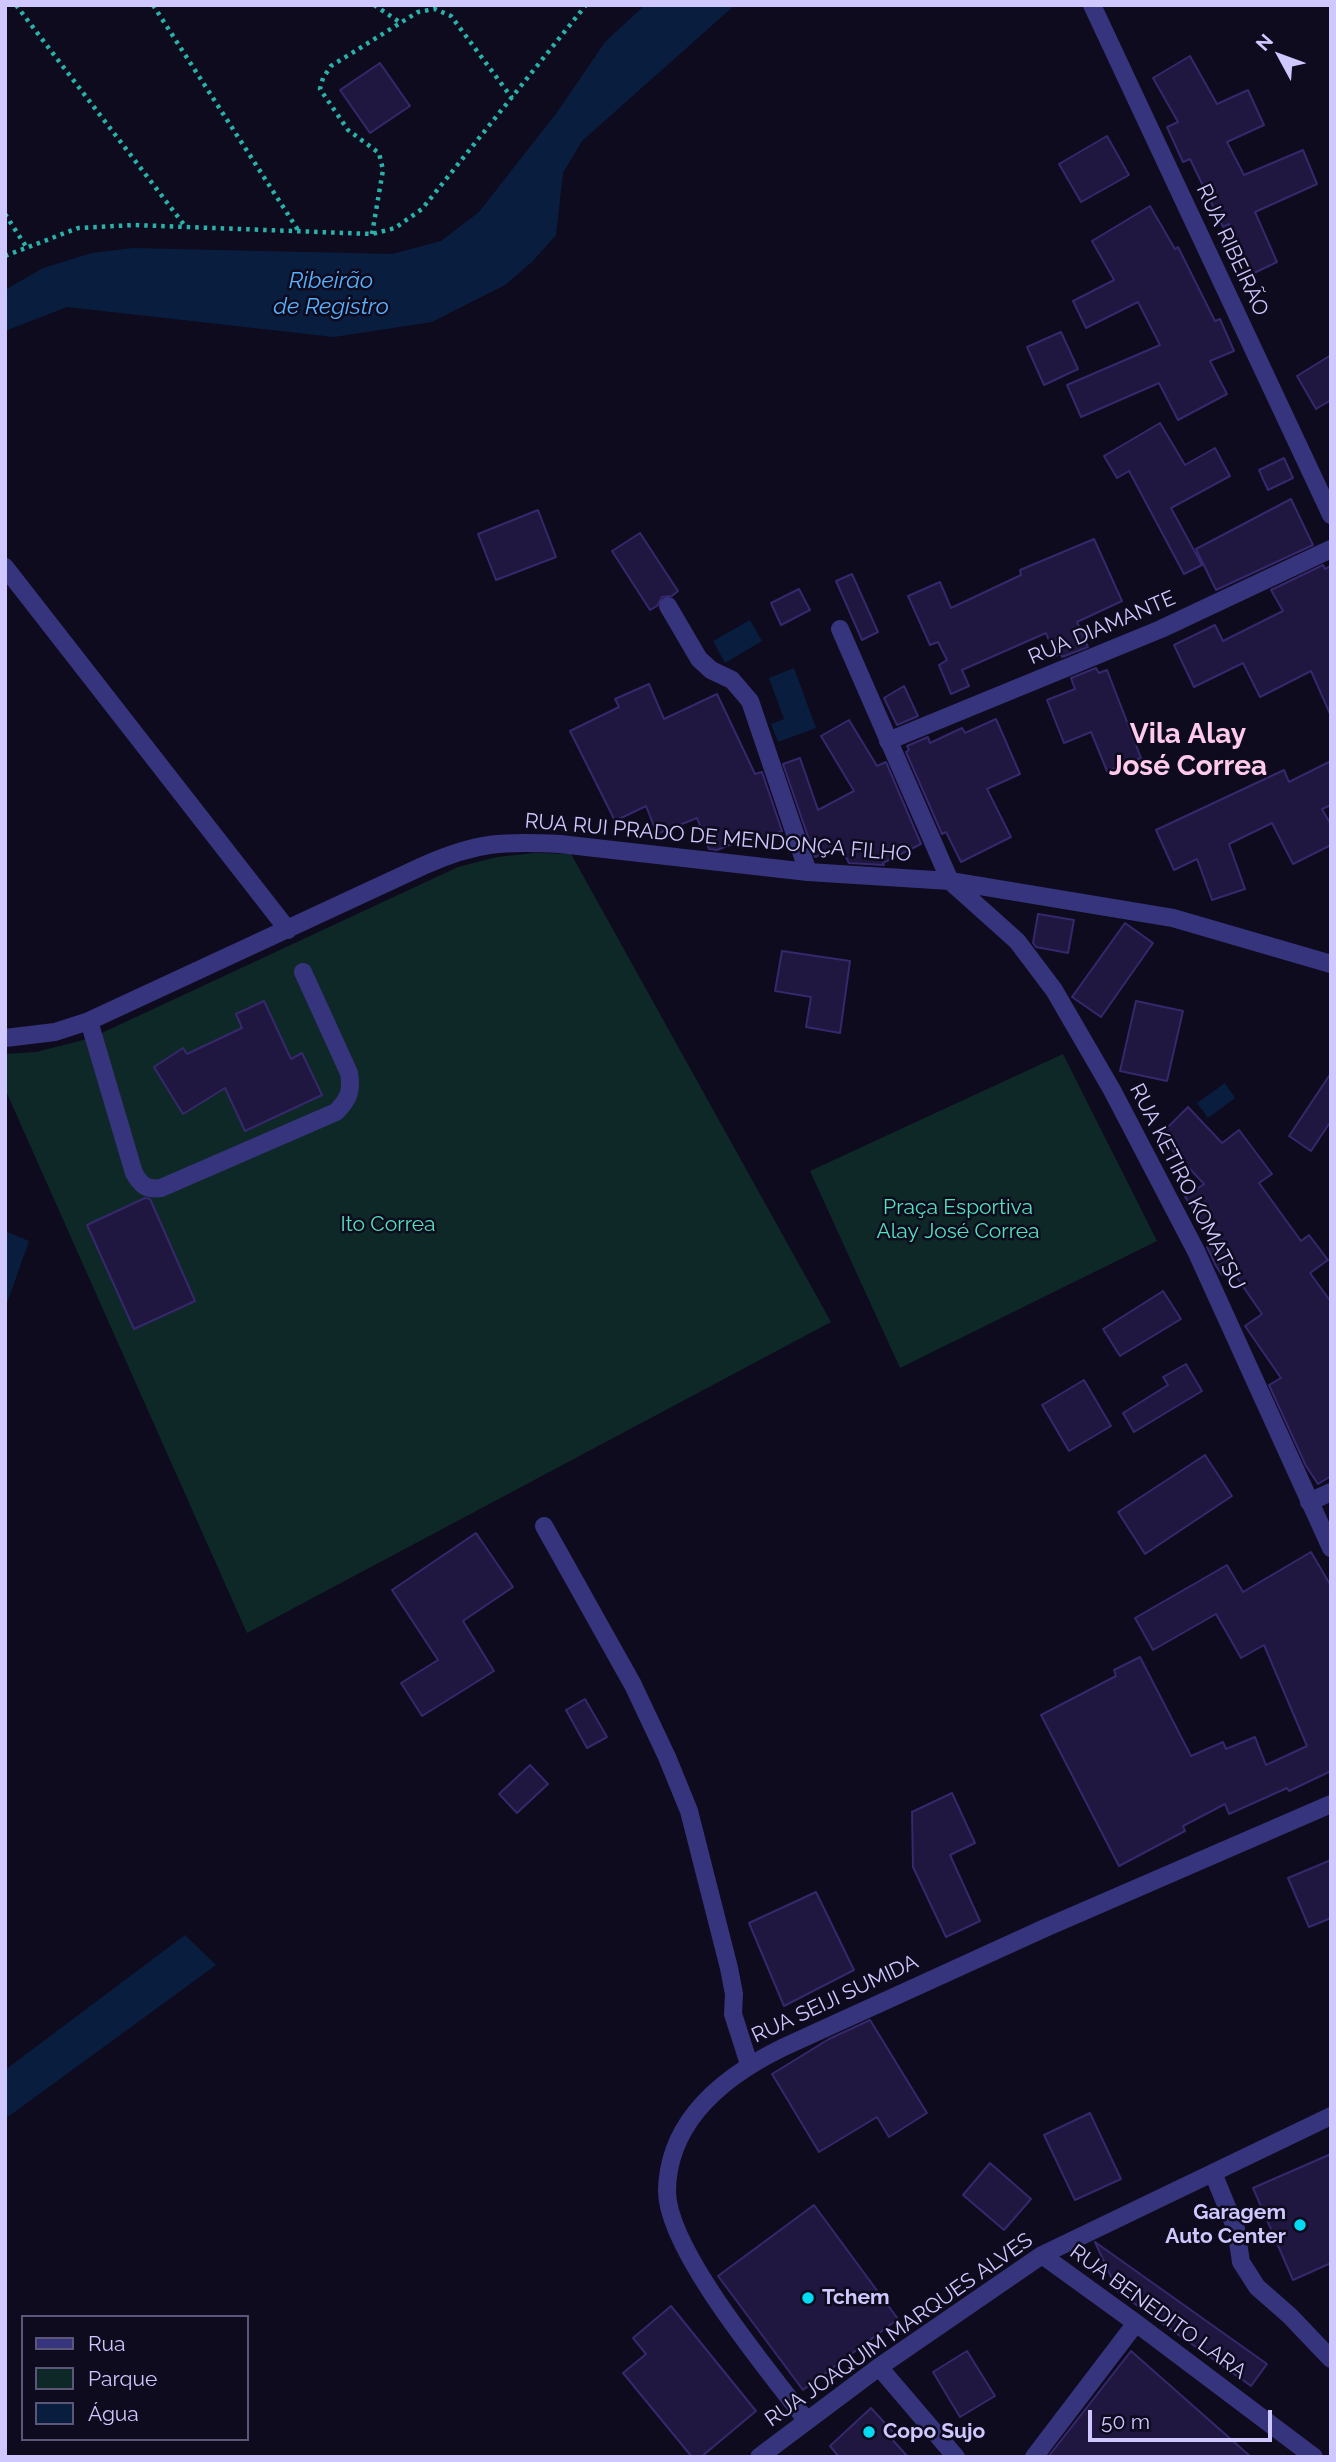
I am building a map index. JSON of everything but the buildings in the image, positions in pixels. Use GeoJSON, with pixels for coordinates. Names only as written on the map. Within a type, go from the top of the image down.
{"type":"FeatureCollection","features":[{"type":"Feature","properties":{"kind":"street","name":"RUA RIBEIRÃO"},"geometry":{"type":"LineString","coordinates":[[1092,5],[1331,515]]}},
{"type":"Feature","properties":{"kind":"street","name":"RUA DIAMANTE"},"geometry":{"type":"LineString","coordinates":[[888,741],[1161,629],[1331,549]]}},
{"type":"Feature","properties":{"kind":"street"},"geometry":{"type":"LineString","coordinates":[[5,566],[288,930]]}},
{"type":"Feature","properties":{"kind":"street"},"geometry":{"type":"LineString","coordinates":[[668,606],[699,659],[711,670],[732,680],[750,701],[808,872]]}},
{"type":"Feature","properties":{"kind":"street"},"geometry":{"type":"LineString","coordinates":[[840,629],[950,881]]}},
{"type":"Feature","properties":{"kind":"street","name":"RUA RUI PRADO DE MENDONÇA FILHO"},"geometry":{"type":"LineString","coordinates":[[5,1038],[55,1032],[89,1021],[425,865],[457,851],[486,844],[560,844],[808,872],[950,881],[1173,918],[1331,964]]}},
{"type":"Feature","properties":{"kind":"street","name":"RUA KETIRO KOMATSU"},"geometry":{"type":"LineString","coordinates":[[950,881],[1017,941],[1054,990],[1112,1090],[1196,1251],[1331,1548]]}},
{"type":"Feature","properties":{"kind":"street"},"geometry":{"type":"LineString","coordinates":[[89,1021],[134,1172],[141,1184],[150,1190],[161,1188],[336,1112],[348,1100],[351,1086],[349,1073],[303,972]]}},
{"type":"Feature","properties":{"kind":"street"},"geometry":{"type":"LineString","coordinates":[[1309,1502],[1331,1492]]}},
{"type":"Feature","properties":{"kind":"street"},"geometry":{"type":"LineString","coordinates":[[544,1526],[633,1685],[689,1811],[729,1968],[734,1994],[733,2014],[749,2064]]}},
{"type":"Feature","properties":{"kind":"street","name":"RUA SEIJI SUMIDA"},"geometry":{"type":"LineString","coordinates":[[806,2420],[699,2274],[674,2220],[667,2193],[671,2165],[679,2139],[699,2108],[721,2085],[749,2064],[1045,1928],[1331,1804]]}},
{"type":"Feature","properties":{"kind":"street","name":"RUA JOAQUIM MARQUES ALVES"},"geometry":{"type":"LineString","coordinates":[[759,2457],[879,2367],[1042,2255],[1331,2116]]}},
{"type":"Feature","properties":{"kind":"street"},"geometry":{"type":"LineString","coordinates":[[1213,2172],[1236,2229],[1241,2262],[1257,2287],[1290,2316],[1331,2359]]}},
{"type":"Feature","properties":{"kind":"street","name":"RUA BENEDITO LARA"},"geometry":{"type":"LineString","coordinates":[[1042,2255],[1314,2457]]}},
{"type":"Feature","properties":{"kind":"street"},"geometry":{"type":"LineString","coordinates":[[1034,2457],[1136,2323]]}},
{"type":"Feature","properties":{"kind":"street"},"geometry":{"type":"LineString","coordinates":[[879,2367],[956,2457]]}},
{"type":"Feature","properties":{"kind":"path"},"geometry":{"type":"LineString","coordinates":[[16,5],[186,227]]}},
{"type":"Feature","properties":{"kind":"path"},"geometry":{"type":"LineString","coordinates":[[153,5],[299,231]]}},
{"type":"Feature","properties":{"kind":"path"},"geometry":{"type":"LineString","coordinates":[[374,5],[401,23]]}},
{"type":"Feature","properties":{"kind":"path"},"geometry":{"type":"LineString","coordinates":[[372,234],[383,170],[379,153],[348,130],[320,89],[331,66],[418,12],[434,7],[451,16],[512,98]]}},
{"type":"Feature","properties":{"kind":"path"},"geometry":{"type":"LineString","coordinates":[[5,256],[78,228],[134,225],[372,234],[395,228],[422,209],[582,7]]}},
{"type":"Feature","properties":{"kind":"path"},"geometry":{"type":"LineString","coordinates":[[5,214],[27,248]]}},
{"type":"Feature","properties":{"kind":"green space","name":"Ito Correa"},"geometry":{"type":"Polygon","coordinates":[[[535,853],[571,854],[831,1322],[247,1633],[5,1089],[5,1054],[36,1052],[91,1038],[458,867],[497,857],[535,853]]]}},
{"type":"Feature","properties":{"kind":"green space","name":"Praça Esportiva Alay José Correa"},"geometry":{"type":"Polygon","coordinates":[[[1063,1054],[1157,1241],[900,1368],[810,1171],[1063,1054]]]}},
{"type":"Feature","properties":{"kind":"water","name":"Ribeirão de Registro"},"geometry":{"type":"Polygon","coordinates":[[[645,5],[735,5],[582,141],[563,173],[556,235],[532,262],[505,285],[432,322],[334,337],[67,307],[5,331],[5,290],[43,268],[92,253],[133,248],[392,254],[441,241],[479,212],[558,111],[605,42],[645,5]]]}},
{"type":"Feature","properties":{"kind":"water"},"geometry":{"type":"Polygon","coordinates":[[[750,620],[762,641],[725,663],[713,641],[750,620]]]}},
{"type":"Feature","properties":{"kind":"water"},"geometry":{"type":"Polygon","coordinates":[[[794,668],[816,728],[778,742],[771,724],[784,719],[769,678],[794,668]]]}},
{"type":"Feature","properties":{"kind":"water"},"geometry":{"type":"Polygon","coordinates":[[[1225,1083],[1235,1098],[1208,1118],[1197,1103],[1225,1083]]]}},
{"type":"Feature","properties":{"kind":"water"},"geometry":{"type":"Polygon","coordinates":[[[5,1231],[29,1241],[5,1309],[5,1231]]]}},
{"type":"Feature","properties":{"kind":"water"},"geometry":{"type":"Polygon","coordinates":[[[185,1935],[216,1965],[5,2119],[5,2070],[185,1935]]]}},
{"type":"Feature","properties":{"kind":"place","name":"Garagem Auto Center"},"geometry":{"type":"Point","coordinates":[1300,2225]}},
{"type":"Feature","properties":{"kind":"place","name":"Tchem"},"geometry":{"type":"Point","coordinates":[808,2298]}},
{"type":"Feature","properties":{"kind":"place","name":"Copo Sujo"},"geometry":{"type":"Point","coordinates":[869,2432]}},
{"type":"Feature","properties":{"kind":"district","name":"Vila Alay José Correa"},"geometry":{"type":"Point","coordinates":[1188,751]}}]}
